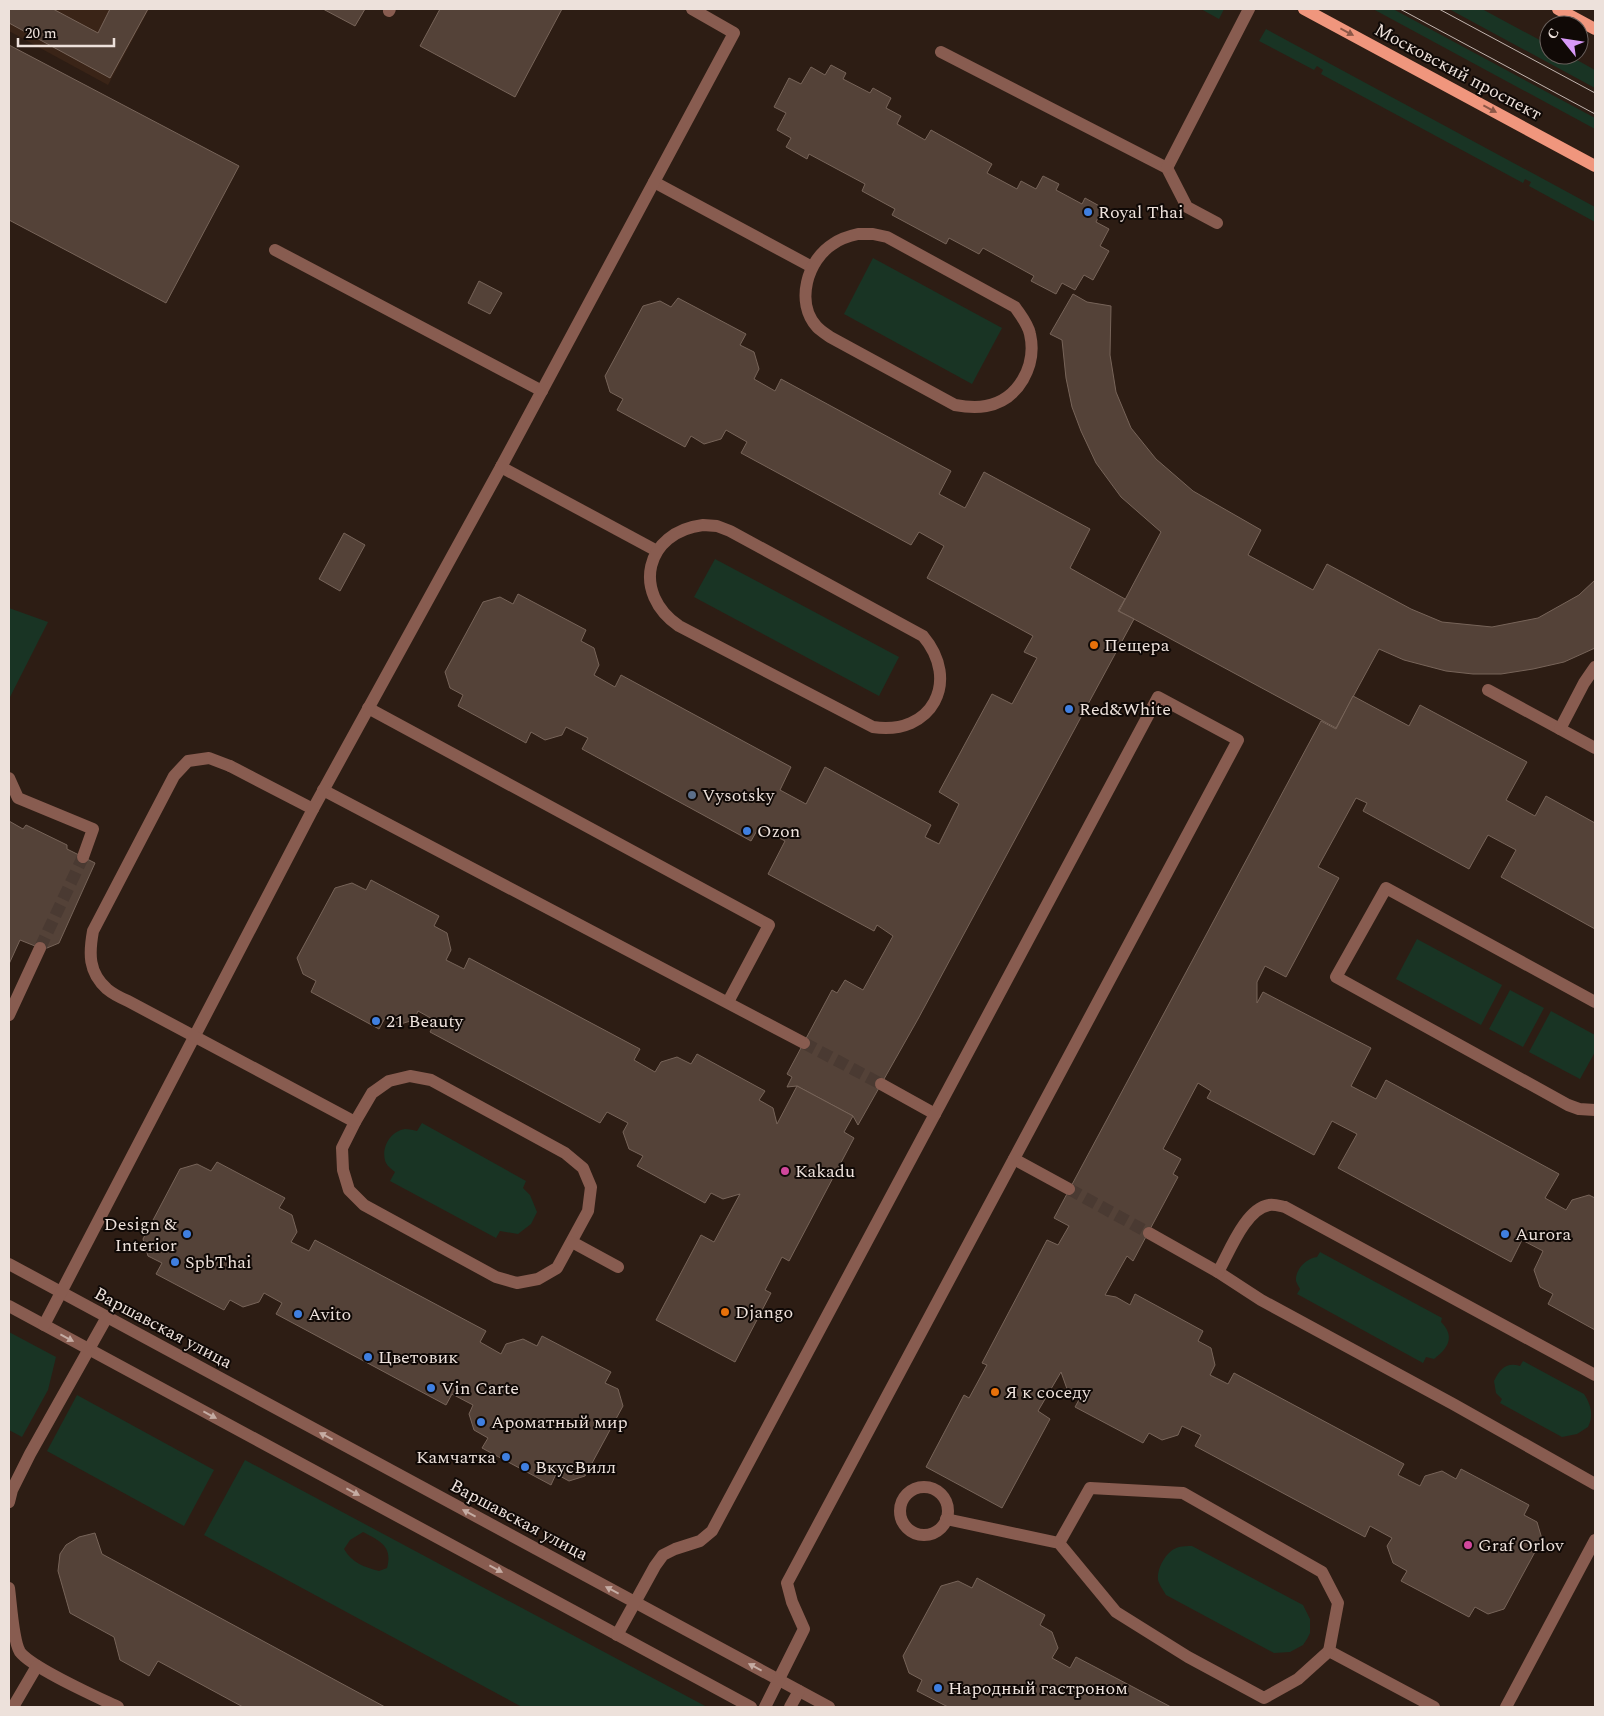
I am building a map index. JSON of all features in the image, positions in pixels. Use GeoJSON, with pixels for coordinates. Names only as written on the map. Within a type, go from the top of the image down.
{"type":"FeatureCollection","features":[{"type":"Feature","properties":{"kind":"main road","name":"Московский проспект"},"geometry":{"type":"LineString","coordinates":[[1304,9],[1595,166]]}},
{"type":"Feature","properties":{"kind":"main road"},"geometry":{"type":"LineString","coordinates":[[1558,9],[1595,29]]}},
{"type":"Feature","properties":{"kind":"street"},"geometry":{"type":"LineString","coordinates":[[44,1325],[313,808],[501,467],[734,33],[692,9]]}},
{"type":"Feature","properties":{"kind":"street"},"geometry":{"type":"LineString","coordinates":[[1167,168],[1249,9]]}},
{"type":"Feature","properties":{"kind":"street"},"geometry":{"type":"LineString","coordinates":[[941,52],[1167,168],[1187,207],[1218,224]]}},
{"type":"Feature","properties":{"kind":"street"},"geometry":{"type":"LineString","coordinates":[[654,182],[812,267]]}},
{"type":"Feature","properties":{"kind":"street"},"geometry":{"type":"LineString","coordinates":[[858,234],[873,234],[887,237],[1015,308],[1024,319],[1031,339],[1031,361],[1026,375],[1004,399],[988,406],[972,408],[955,405],[830,337],[817,327],[809,314],[806,299],[807,282],[812,267],[820,254],[831,244],[844,238],[858,234]]}},
{"type":"Feature","properties":{"kind":"street"},"geometry":{"type":"LineString","coordinates":[[275,250],[542,391]]}},
{"type":"Feature","properties":{"kind":"street"},"geometry":{"type":"LineString","coordinates":[[501,467],[657,551]]}},
{"type":"Feature","properties":{"kind":"street"},"geometry":{"type":"LineString","coordinates":[[717,526],[730,531],[923,636],[932,647],[938,660],[941,674],[940,688],[934,702],[926,713],[915,722],[901,728],[873,727],[679,626],[667,618],[658,607],[652,594],[650,579],[657,551],[666,540],[677,532],[689,527],[717,526]]}},
{"type":"Feature","properties":{"kind":"street"},"geometry":{"type":"LineString","coordinates":[[1560,729],[1584,683],[1595,667]]}},
{"type":"Feature","properties":{"kind":"street"},"geometry":{"type":"LineString","coordinates":[[1488,690],[1595,748]]}},
{"type":"Feature","properties":{"kind":"street"},"geometry":{"type":"LineString","coordinates":[[617,1635],[655,1566],[663,1556],[675,1549],[700,1541],[712,1531],[1158,697],[1238,740],[787,1583],[792,1602],[804,1629],[765,1707]]}},
{"type":"Feature","properties":{"kind":"street"},"geometry":{"type":"LineString","coordinates":[[368,708],[768,925],[728,1002]]}},
{"type":"Feature","properties":{"kind":"street"},"geometry":{"type":"LineString","coordinates":[[313,808],[230,766],[209,758],[188,761],[174,776],[93,931],[89,953],[95,974],[107,989],[128,1002],[355,1122]]}},
{"type":"Feature","properties":{"kind":"street"},"geometry":{"type":"LineString","coordinates":[[9,778],[18,798],[93,830],[82,857]]}},
{"type":"Feature","properties":{"kind":"street"},"geometry":{"type":"LineString","coordinates":[[323,790],[804,1043]]}},
{"type":"Feature","properties":{"kind":"street"},"geometry":{"type":"LineString","coordinates":[[1595,1002],[1386,888],[1336,977],[1568,1105],[1595,1110]]}},
{"type":"Feature","properties":{"kind":"street"},"geometry":{"type":"LineString","coordinates":[[9,1015],[40,948]]}},
{"type":"Feature","properties":{"kind":"street"},"geometry":{"type":"LineString","coordinates":[[410,1076],[431,1080],[565,1153],[583,1168],[591,1187],[588,1211],[557,1268],[538,1279],[517,1283],[496,1276],[364,1205],[349,1190],[343,1170],[342,1148],[355,1122],[372,1093],[390,1081],[410,1076]]}},
{"type":"Feature","properties":{"kind":"street"},"geometry":{"type":"LineString","coordinates":[[881,1084],[935,1114]]}},
{"type":"Feature","properties":{"kind":"street"},"geometry":{"type":"LineString","coordinates":[[1014,1159],[1069,1189]]}},
{"type":"Feature","properties":{"kind":"street"},"geometry":{"type":"LineString","coordinates":[[1218,1272],[1246,1221],[1257,1210],[1270,1204],[1285,1207],[1595,1374]]}},
{"type":"Feature","properties":{"kind":"street"},"geometry":{"type":"LineString","coordinates":[[1149,1234],[1218,1272],[1261,1300],[1595,1484]]}},
{"type":"Feature","properties":{"kind":"street"},"geometry":{"type":"LineString","coordinates":[[572,1242],[618,1267]]}},
{"type":"Feature","properties":{"kind":"street","name":"Варшавская улица"},"geometry":{"type":"LineString","coordinates":[[9,1264],[829,1707]]}},
{"type":"Feature","properties":{"kind":"street"},"geometry":{"type":"LineString","coordinates":[[9,1306],[751,1707]]}},
{"type":"Feature","properties":{"kind":"street"},"geometry":{"type":"LineString","coordinates":[[9,1502],[12,1490],[30,1454],[107,1317]]}},
{"type":"Feature","properties":{"kind":"street"},"geometry":{"type":"LineString","coordinates":[[946,1519],[1059,1543],[1116,1612],[1188,1657],[1264,1698],[1298,1680],[1329,1651],[1338,1602],[1322,1572],[1183,1493],[1090,1488],[1059,1543]]}},
{"type":"Feature","properties":{"kind":"street"},"geometry":{"type":"LineString","coordinates":[[1506,1707],[1595,1540]]}},
{"type":"Feature","properties":{"kind":"street"},"geometry":{"type":"LineString","coordinates":[[9,1588],[12,1640],[20,1652],[37,1666],[118,1707]]}},
{"type":"Feature","properties":{"kind":"street"},"geometry":{"type":"LineString","coordinates":[[1329,1651],[1434,1707]]}},
{"type":"Feature","properties":{"kind":"street"},"geometry":{"type":"LineString","coordinates":[[13,1707],[37,1666]]}},
{"type":"Feature","properties":{"kind":"street"},"geometry":{"type":"LineString","coordinates":[[790,1707],[799,1691]]}},
{"type":"Feature","properties":{"kind":"shaded area"},"geometry":{"type":"Polygon","coordinates":[[[9,9],[149,9],[108,85],[9,31],[9,9]]]}},
{"type":"Feature","properties":{"kind":"green space"},"geometry":{"type":"Polygon","coordinates":[[[1201,9],[1224,9],[1219,19],[1201,9]]]}},
{"type":"Feature","properties":{"kind":"green space"},"geometry":{"type":"Polygon","coordinates":[[[1373,9],[1393,9],[1595,118],[1595,129],[1373,9]]]}},
{"type":"Feature","properties":{"kind":"green space"},"geometry":{"type":"Polygon","coordinates":[[[1449,9],[1482,9],[1539,40],[1539,58],[1449,9]]]}},
{"type":"Feature","properties":{"kind":"green space"},"geometry":{"type":"Polygon","coordinates":[[[1266,29],[1595,207],[1595,222],[1529,186],[1531,182],[1525,179],[1523,183],[1321,74],[1323,70],[1317,66],[1314,70],[1259,41],[1266,29]]]}},
{"type":"Feature","properties":{"kind":"green space"},"geometry":{"type":"Polygon","coordinates":[[[1552,65],[1586,65],[1595,70],[1595,88],[1552,65]]]}},
{"type":"Feature","properties":{"kind":"green space"},"geometry":{"type":"Polygon","coordinates":[[[873,258],[1002,328],[972,384],[844,314],[873,258]]]}},
{"type":"Feature","properties":{"kind":"green space"},"geometry":{"type":"Polygon","coordinates":[[[715,559],[899,657],[879,696],[694,597],[715,559]]]}},
{"type":"Feature","properties":{"kind":"green space"},"geometry":{"type":"Polygon","coordinates":[[[9,608],[48,622],[9,699],[9,608]]]}},
{"type":"Feature","properties":{"kind":"green space"},"geometry":{"type":"Polygon","coordinates":[[[1417,939],[1502,985],[1481,1025],[1396,979],[1417,939]]]}},
{"type":"Feature","properties":{"kind":"green space"},"geometry":{"type":"Polygon","coordinates":[[[1510,990],[1544,1008],[1523,1047],[1489,1029],[1510,990]]]}},
{"type":"Feature","properties":{"kind":"green space"},"geometry":{"type":"Polygon","coordinates":[[[1551,1011],[1595,1035],[1595,1052],[1580,1079],[1529,1052],[1551,1011]]]}},
{"type":"Feature","properties":{"kind":"green space"},"geometry":{"type":"Polygon","coordinates":[[[422,1123],[526,1181],[523,1188],[530,1195],[537,1212],[531,1224],[518,1234],[500,1231],[496,1238],[390,1181],[395,1172],[384,1158],[385,1147],[395,1133],[406,1129],[417,1131],[422,1123]]]}},
{"type":"Feature","properties":{"kind":"green space"},"geometry":{"type":"Polygon","coordinates":[[[1320,1252],[1442,1318],[1441,1322],[1449,1337],[1443,1351],[1434,1359],[1426,1357],[1423,1363],[1297,1294],[1300,1289],[1296,1281],[1297,1272],[1306,1262],[1317,1257],[1320,1252]]]}},
{"type":"Feature","properties":{"kind":"green space"},"geometry":{"type":"Polygon","coordinates":[[[9,1332],[56,1357],[48,1390],[22,1437],[9,1430],[9,1332]]]}},
{"type":"Feature","properties":{"kind":"green space"},"geometry":{"type":"Polygon","coordinates":[[[1523,1361],[1584,1394],[1591,1410],[1588,1427],[1577,1434],[1562,1437],[1500,1403],[1502,1399],[1496,1393],[1494,1381],[1496,1377],[1507,1366],[1520,1366],[1523,1361]]]}},
{"type":"Feature","properties":{"kind":"green space"},"geometry":{"type":"Polygon","coordinates":[[[77,1395],[214,1470],[184,1526],[47,1451],[77,1395]]]}},
{"type":"Feature","properties":{"kind":"green space"},"geometry":{"type":"Polygon","coordinates":[[[245,1460],[707,1707],[522,1707],[204,1535],[245,1460]],[[363,1532],[350,1540],[344,1549],[347,1554],[363,1566],[379,1571],[387,1568],[387,1549],[380,1542],[363,1532]]]}},
{"type":"Feature","properties":{"kind":"green space"},"geometry":{"type":"Polygon","coordinates":[[[1192,1546],[1303,1605],[1310,1619],[1310,1633],[1303,1645],[1290,1652],[1274,1653],[1166,1595],[1158,1580],[1161,1565],[1167,1555],[1175,1549],[1192,1546]]]}},
{"type":"Feature","properties":{"kind":"building"},"geometry":{"type":"Polygon","coordinates":[[[9,9],[53,9],[98,33],[110,9],[148,9],[110,78],[9,23],[9,9]]]}},
{"type":"Feature","properties":{"kind":"building"},"geometry":{"type":"Polygon","coordinates":[[[323,9],[365,9],[355,26],[323,9]]]}},
{"type":"Feature","properties":{"kind":"building"},"geometry":{"type":"Polygon","coordinates":[[[440,9],[562,9],[515,97],[420,46],[440,9]]]}},
{"type":"Feature","properties":{"kind":"building"},"geometry":{"type":"Polygon","coordinates":[[[9,45],[239,166],[166,303],[9,220],[9,45]]]}},
{"type":"Feature","properties":{"kind":"building"},"geometry":{"type":"Polygon","coordinates":[[[831,65],[846,73],[843,79],[870,93],[873,88],[891,98],[886,108],[901,116],[897,124],[925,140],[931,130],[992,164],[987,173],[1017,189],[1021,181],[1036,189],[1043,176],[1059,184],[1056,190],[1082,204],[1085,198],[1103,208],[1096,222],[1109,229],[1100,246],[1109,251],[1093,280],[1084,275],[1075,290],[1062,283],[1056,294],[1031,281],[1034,276],[983,248],[979,254],[949,238],[946,244],[892,215],[895,209],[862,191],[865,184],[809,154],[807,159],[786,147],[791,138],[777,130],[786,113],[774,107],[789,78],[801,84],[811,67],[825,75],[831,65]]]}},
{"type":"Feature","properties":{"kind":"building"},"geometry":{"type":"Polygon","coordinates":[[[479,281],[502,293],[490,314],[468,303],[479,281]]]}},
{"type":"Feature","properties":{"kind":"building"},"geometry":{"type":"Polygon","coordinates":[[[1073,294],[1087,302],[1111,306],[1110,355],[1116,392],[1131,428],[1156,459],[1193,491],[1261,530],[1248,555],[1313,590],[1327,564],[1411,609],[1442,622],[1492,627],[1538,618],[1579,595],[1595,580],[1595,648],[1564,662],[1501,674],[1473,674],[1446,671],[1404,660],[1379,649],[1336,728],[1119,611],[1161,532],[1121,497],[1096,463],[1072,407],[1066,378],[1062,340],[1050,334],[1073,294]]]}},
{"type":"Feature","properties":{"kind":"building"},"geometry":{"type":"Polygon","coordinates":[[[678,298],[746,334],[740,345],[754,352],[759,369],[754,379],[775,391],[781,379],[951,471],[939,494],[965,508],[984,472],[1090,529],[1070,568],[1125,599],[1118,611],[1134,619],[918,1019],[858,1125],[853,1116],[797,1086],[787,1087],[792,1077],[787,1074],[832,990],[837,993],[845,980],[863,990],[893,936],[877,925],[874,931],[768,874],[785,841],[759,827],[751,841],[582,749],[588,738],[566,727],[562,735],[545,740],[531,732],[526,743],[458,706],[463,695],[450,688],[445,672],[483,602],[500,597],[513,604],[518,594],[586,630],[581,641],[594,648],[599,665],[594,675],[615,687],[621,675],[791,767],[780,790],[806,804],[825,767],[931,825],[925,837],[939,844],[959,804],[939,792],[992,694],[1012,704],[1037,658],[1024,652],[1033,636],[927,578],[944,546],[919,532],[911,545],[741,453],[747,442],[726,430],[721,439],[704,444],[691,436],[685,447],[617,410],[623,399],[610,392],[605,376],[643,306],[660,301],[671,307],[678,298]]]}},
{"type":"Feature","properties":{"kind":"building"},"geometry":{"type":"Polygon","coordinates":[[[344,533],[365,545],[340,591],[319,579],[344,533]]]}},
{"type":"Feature","properties":{"kind":"building"},"geometry":{"type":"Polygon","coordinates":[[[1353,696],[1409,726],[1420,705],[1527,762],[1506,800],[1535,816],[1546,796],[1595,823],[1595,929],[1501,877],[1516,850],[1488,835],[1469,869],[1363,811],[1367,803],[1356,798],[1318,867],[1339,878],[1286,977],[1265,966],[1257,982],[1257,1003],[1263,992],[1371,1048],[1351,1086],[1376,1099],[1386,1080],[1559,1174],[1545,1198],[1566,1210],[1572,1200],[1589,1195],[1595,1198],[1595,1330],[1548,1304],[1553,1294],[1540,1287],[1534,1270],[1543,1251],[1522,1240],[1511,1262],[1338,1168],[1357,1134],[1332,1121],[1314,1155],[1207,1098],[1211,1091],[1198,1083],[1163,1149],[1181,1159],[1173,1174],[1178,1177],[1133,1261],[1127,1256],[1105,1295],[1116,1297],[1130,1305],[1135,1294],[1203,1331],[1198,1341],[1211,1348],[1215,1365],[1210,1375],[1228,1384],[1234,1373],[1404,1464],[1398,1475],[1420,1486],[1425,1476],[1442,1471],[1456,1479],[1461,1469],[1529,1505],[1524,1515],[1537,1522],[1542,1539],[1504,1609],[1488,1614],[1475,1607],[1469,1617],[1401,1581],[1407,1571],[1393,1563],[1387,1546],[1392,1538],[1370,1526],[1365,1537],[1195,1446],[1201,1435],[1182,1426],[1178,1435],[1162,1440],[1149,1433],[1143,1443],[1075,1407],[1081,1396],[1067,1389],[1061,1372],[1038,1411],[1050,1419],[1002,1508],[926,1467],[964,1395],[969,1398],[987,1365],[982,1363],[1047,1240],[1058,1245],[1069,1226],[1054,1218],[1321,721],[1336,729],[1353,696]]]}},
{"type":"Feature","properties":{"kind":"building"},"geometry":{"type":"Polygon","coordinates":[[[9,821],[23,829],[26,825],[67,845],[67,849],[95,863],[59,943],[47,948],[40,948],[20,940],[9,964],[9,821]]]}},
{"type":"Feature","properties":{"kind":"building"},"geometry":{"type":"Polygon","coordinates":[[[371,880],[439,916],[434,926],[447,933],[451,950],[446,960],[464,969],[469,958],[640,1049],[634,1060],[655,1072],[661,1062],[677,1057],[691,1064],[697,1054],[765,1091],[759,1100],[773,1108],[777,1124],[797,1086],[853,1116],[844,1132],[854,1138],[789,1261],[782,1257],[765,1290],[771,1293],[735,1362],[656,1320],[701,1235],[714,1242],[740,1194],[723,1199],[711,1193],[705,1203],[637,1166],[643,1156],[629,1149],[623,1132],[628,1123],[607,1112],[600,1123],[430,1032],[436,1021],[418,1011],[414,1020],[397,1025],[385,1018],[379,1029],[311,992],[316,981],[303,974],[297,958],[335,888],[352,883],[366,890],[371,880]]]}},
{"type":"Feature","properties":{"kind":"building"},"geometry":{"type":"Polygon","coordinates":[[[217,1162],[285,1198],[279,1208],[292,1215],[297,1232],[291,1242],[309,1251],[315,1240],[486,1331],[480,1342],[501,1354],[506,1344],[523,1339],[537,1346],[542,1336],[611,1372],[605,1383],[618,1389],[623,1406],[585,1476],[569,1481],[556,1474],[551,1485],[482,1448],[488,1438],[474,1430],[469,1414],[473,1405],[452,1394],[446,1405],[276,1314],[282,1303],[264,1293],[259,1302],[243,1307],[230,1300],[224,1310],[156,1274],[162,1263],[148,1256],[143,1239],[180,1169],[197,1164],[211,1171],[217,1162]]]}},
{"type":"Feature","properties":{"kind":"building"},"geometry":{"type":"Polygon","coordinates":[[[95,1533],[102,1554],[385,1707],[243,1707],[158,1661],[149,1676],[120,1660],[114,1637],[70,1613],[58,1571],[60,1554],[66,1545],[79,1537],[95,1533]]]}},
{"type":"Feature","properties":{"kind":"building"},"geometry":{"type":"Polygon","coordinates":[[[977,1578],[1045,1615],[1040,1625],[1052,1632],[1058,1648],[1052,1658],[1070,1668],[1076,1657],[1171,1707],[948,1707],[917,1691],[922,1680],[909,1673],[903,1656],[941,1586],[958,1581],[972,1588],[977,1578]]]}},
{"type":"Feature","properties":{"kind":"tunnel"},"geometry":{"type":"LineString","coordinates":[[40,948],[83,857]]}},
{"type":"Feature","properties":{"kind":"tunnel"},"geometry":{"type":"LineString","coordinates":[[804,1043],[881,1084]]}},
{"type":"Feature","properties":{"kind":"tunnel"},"geometry":{"type":"LineString","coordinates":[[1069,1189],[1149,1233]]}},
{"type":"Feature","properties":{"kind":"tram line"},"geometry":{"type":"LineString","coordinates":[[1400,9],[1595,114]]}},
{"type":"Feature","properties":{"kind":"tram line"},"geometry":{"type":"LineString","coordinates":[[1439,9],[1595,93]]}},
{"type":"Feature","properties":{"kind":"place","name":"Royal Thai"},"geometry":{"type":"Point","coordinates":[1088,212]}},
{"type":"Feature","properties":{"kind":"place","name":"Пещера"},"geometry":{"type":"Point","coordinates":[1094,645]}},
{"type":"Feature","properties":{"kind":"place","name":"Red&White"},"geometry":{"type":"Point","coordinates":[1069,709]}},
{"type":"Feature","properties":{"kind":"place","name":"Vysotsky"},"geometry":{"type":"Point","coordinates":[692,795]}},
{"type":"Feature","properties":{"kind":"place","name":"Ozon"},"geometry":{"type":"Point","coordinates":[747,831]}},
{"type":"Feature","properties":{"kind":"place","name":"21 Beauty"},"geometry":{"type":"Point","coordinates":[376,1021]}},
{"type":"Feature","properties":{"kind":"place","name":"Kakadu"},"geometry":{"type":"Point","coordinates":[785,1171]}},
{"type":"Feature","properties":{"kind":"place","name":"Design & Interior"},"geometry":{"type":"Point","coordinates":[187,1234]}},
{"type":"Feature","properties":{"kind":"place","name":"Aurora"},"geometry":{"type":"Point","coordinates":[1505,1234]}},
{"type":"Feature","properties":{"kind":"place","name":"SpbThai"},"geometry":{"type":"Point","coordinates":[175,1262]}},
{"type":"Feature","properties":{"kind":"place","name":"Django"},"geometry":{"type":"Point","coordinates":[725,1312]}},
{"type":"Feature","properties":{"kind":"place","name":"Avito"},"geometry":{"type":"Point","coordinates":[298,1314]}},
{"type":"Feature","properties":{"kind":"place","name":"Цветовик"},"geometry":{"type":"Point","coordinates":[368,1357]}},
{"type":"Feature","properties":{"kind":"place","name":"Vin Carte"},"geometry":{"type":"Point","coordinates":[431,1388]}},
{"type":"Feature","properties":{"kind":"place","name":"Я к соседу"},"geometry":{"type":"Point","coordinates":[995,1392]}},
{"type":"Feature","properties":{"kind":"place","name":"Ароматный мир"},"geometry":{"type":"Point","coordinates":[481,1422]}},
{"type":"Feature","properties":{"kind":"place","name":"Камчатка"},"geometry":{"type":"Point","coordinates":[506,1457]}},
{"type":"Feature","properties":{"kind":"place","name":"ВкусВилл"},"geometry":{"type":"Point","coordinates":[525,1467]}},
{"type":"Feature","properties":{"kind":"place","name":"Graf Orlov"},"geometry":{"type":"Point","coordinates":[1468,1545]}},
{"type":"Feature","properties":{"kind":"place","name":"Народный гастроном"},"geometry":{"type":"Point","coordinates":[938,1688]}}]}
